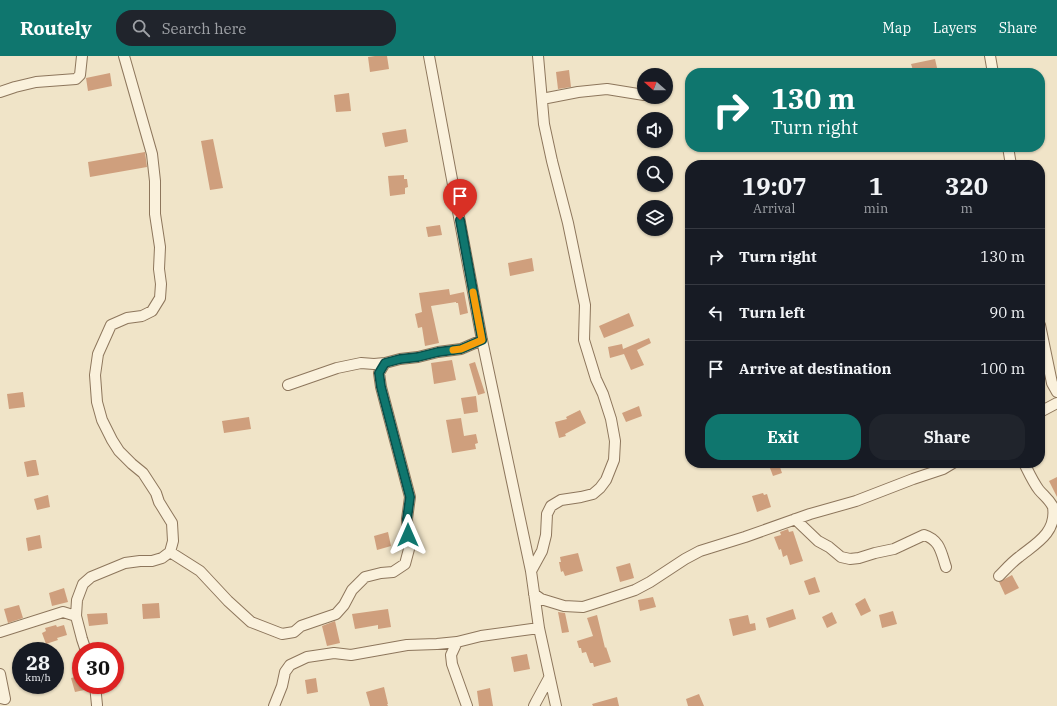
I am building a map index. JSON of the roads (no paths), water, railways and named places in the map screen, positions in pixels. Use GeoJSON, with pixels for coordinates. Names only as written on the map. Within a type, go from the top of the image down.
{"type":"FeatureCollection","features":[{"type":"Feature","properties":{"kind":"street"},"geometry":{"type":"LineString","coordinates":[[0,92],[36,82],[76,79],[80,75],[82,56]]}},
{"type":"Feature","properties":{"kind":"street"},"geometry":{"type":"LineString","coordinates":[[83,642],[76,616],[77,600],[83,584],[91,577],[125,563],[152,561],[162,558],[170,552],[173,541],[172,523],[156,493],[143,473],[119,451],[102,420],[97,402],[95,375],[98,354],[111,325],[127,318],[142,316],[152,311],[160,298],[160,247],[155,214],[155,181],[152,154],[124,56]]}},
{"type":"Feature","properties":{"kind":"street"},"geometry":{"type":"LineString","coordinates":[[429,56],[482,340],[531,571],[539,628],[556,706]]}},
{"type":"Feature","properties":{"kind":"street"},"geometry":{"type":"LineString","coordinates":[[531,571],[542,551],[546,535],[547,514],[551,506],[561,500],[594,494],[600,488],[606,480],[614,460],[615,441],[611,418],[596,379],[584,340],[584,305],[568,223],[544,124],[538,56]]}},
{"type":"Feature","properties":{"kind":"street"},"geometry":{"type":"LineString","coordinates":[[990,56],[992,68]]}},
{"type":"Feature","properties":{"kind":"street"},"geometry":{"type":"LineString","coordinates":[[542,99],[578,92],[607,89],[637,94]]}},
{"type":"Feature","properties":{"kind":"street"},"geometry":{"type":"LineString","coordinates":[[288,385],[337,368],[361,363],[385,363],[438,352],[461,349],[482,340]]}},
{"type":"Feature","properties":{"kind":"street"},"geometry":{"type":"LineString","coordinates":[[1045,349],[1052,383],[1057,392]]}},
{"type":"Feature","properties":{"kind":"street"},"geometry":{"type":"LineString","coordinates":[[170,552],[200,571],[228,601],[251,622],[282,634],[294,632],[301,626],[336,614],[344,605],[352,590],[365,577],[393,572],[406,564],[409,549],[407,519],[410,497],[381,387],[379,373],[385,363]]}},
{"type":"Feature","properties":{"kind":"street"},"geometry":{"type":"LineString","coordinates":[[1045,409],[1057,403]]}},
{"type":"Feature","properties":{"kind":"street"},"geometry":{"type":"LineString","coordinates":[[534,594],[541,599],[564,606],[583,607],[635,590],[700,551],[745,538],[810,514],[856,501],[945,468]]}},
{"type":"Feature","properties":{"kind":"street"},"geometry":{"type":"LineString","coordinates":[[999,576],[1019,556],[1044,540],[1054,529],[1057,517],[1054,508],[1040,491],[1026,468]]}},
{"type":"Feature","properties":{"kind":"street"},"geometry":{"type":"LineString","coordinates":[[795,520],[818,541],[829,547],[841,557],[850,559],[894,549],[924,535],[932,538],[940,548],[946,567]]}},
{"type":"Feature","properties":{"kind":"street"},"geometry":{"type":"LineString","coordinates":[[0,632],[64,612],[76,616]]}},
{"type":"Feature","properties":{"kind":"street"},"geometry":{"type":"LineString","coordinates":[[274,706],[282,686],[285,672],[290,665],[307,657],[334,652],[351,655],[407,645],[457,642],[481,636],[539,628]]}},
{"type":"Feature","properties":{"kind":"street"},"geometry":{"type":"LineString","coordinates":[[457,642],[451,655],[452,664],[467,706]]}},
{"type":"Feature","properties":{"kind":"street"},"geometry":{"type":"LineString","coordinates":[[0,674],[5,698],[0,698]]}},
{"type":"Feature","properties":{"kind":"street"},"geometry":{"type":"LineString","coordinates":[[534,706],[549,678]]}},
{"type":"Feature","properties":{"kind":"street"},"geometry":{"type":"LineString","coordinates":[[96,694],[97,705]]}}]}
